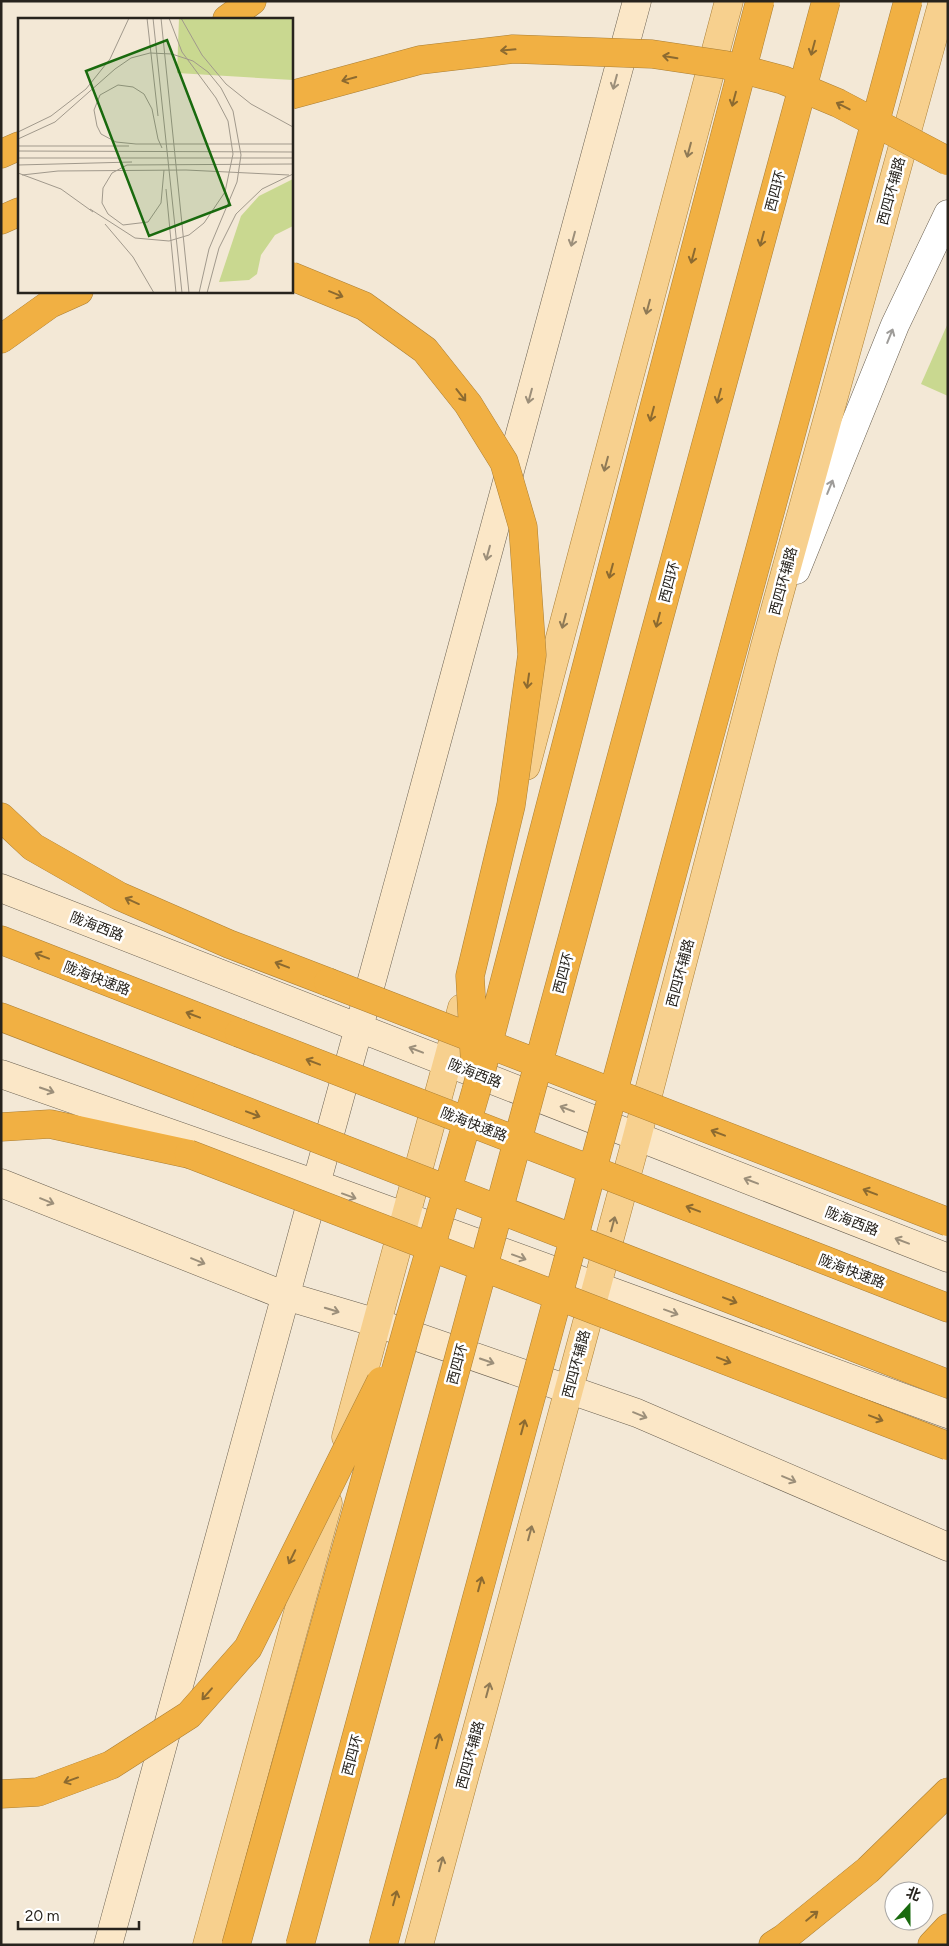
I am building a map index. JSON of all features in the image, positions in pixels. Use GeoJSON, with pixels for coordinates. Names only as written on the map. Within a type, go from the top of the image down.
{"type":"FeatureCollection","features":[{"type":"Feature","properties":{"kind":"highway"},"geometry":{"type":"LineString","coordinates":[[228,18],[252,1]]}},
{"type":"Feature","properties":{"kind":"highway"},"geometry":{"type":"LineString","coordinates":[[236,1945],[408,1326],[476,1091],[760,1]]}},
{"type":"Feature","properties":{"kind":"highway","name":"西四环"},"geometry":{"type":"LineString","coordinates":[[300,1945],[826,1]]}},
{"type":"Feature","properties":{"kind":"highway"},"geometry":{"type":"LineString","coordinates":[[383,1945],[908,1]]}},
{"type":"Feature","properties":{"kind":"highway"},"geometry":{"type":"LineString","coordinates":[[292,95],[420,60],[513,49],[652,54],[726,66],[783,80],[838,103],[948,161]]}},
{"type":"Feature","properties":{"kind":"highway"},"geometry":{"type":"LineString","coordinates":[[1,154],[18,146]]}},
{"type":"Feature","properties":{"kind":"highway"},"geometry":{"type":"LineString","coordinates":[[1,220],[18,212]]}},
{"type":"Feature","properties":{"kind":"highway"},"geometry":{"type":"LineString","coordinates":[[292,276],[364,306],[425,350],[468,404],[504,462],[522,526],[532,655],[510,805],[470,976],[476,1091]]}},
{"type":"Feature","properties":{"kind":"highway"},"geometry":{"type":"LineString","coordinates":[[1,339],[50,304],[77,292]]}},
{"type":"Feature","properties":{"kind":"highway"},"geometry":{"type":"LineString","coordinates":[[1,817],[33,847],[119,896],[229,944],[948,1222]]}},
{"type":"Feature","properties":{"kind":"highway","name":"陇海快速路"},"geometry":{"type":"LineString","coordinates":[[1,940],[948,1308]]}},
{"type":"Feature","properties":{"kind":"highway"},"geometry":{"type":"LineString","coordinates":[[1,1017],[948,1384]]}},
{"type":"Feature","properties":{"kind":"highway"},"geometry":{"type":"LineString","coordinates":[[1,1127],[50,1124],[189,1154],[948,1446]]}},
{"type":"Feature","properties":{"kind":"highway"},"geometry":{"type":"LineString","coordinates":[[1,1794],[38,1792],[110,1765],[189,1715],[248,1648],[408,1326]]}},
{"type":"Feature","properties":{"kind":"highway"},"geometry":{"type":"LineString","coordinates":[[773,1945],[868,1870],[948,1792]]}},
{"type":"Feature","properties":{"kind":"highway"},"geometry":{"type":"LineString","coordinates":[[932,1945],[948,1928]]}},
{"type":"Feature","properties":{"kind":"main road"},"geometry":{"type":"LineString","coordinates":[[108,1945],[637,1]]}},
{"type":"Feature","properties":{"kind":"main road"},"geometry":{"type":"LineString","coordinates":[[207,1945],[406,1216],[729,1]]}},
{"type":"Feature","properties":{"kind":"main road","name":"西四环辅路"},"geometry":{"type":"LineString","coordinates":[[419,1945],[637,1137],[765,646],[943,1]]}},
{"type":"Feature","properties":{"kind":"main road","name":"陇海西路"},"geometry":{"type":"LineString","coordinates":[[1,888],[948,1258]]}},
{"type":"Feature","properties":{"kind":"main road"},"geometry":{"type":"LineString","coordinates":[[1,1074],[406,1216],[948,1414]]}},
{"type":"Feature","properties":{"kind":"main road"},"geometry":{"type":"LineString","coordinates":[[1,1183],[286,1296],[377,1323],[637,1413],[948,1547]]}},
{"type":"Feature","properties":{"kind":"street"},"geometry":{"type":"LineString","coordinates":[[765,646],[895,325],[948,214]]}},
{"type":"Feature","properties":{"kind":"green space"},"geometry":{"type":"Polygon","coordinates":[[[948,323],[948,396],[921,384],[948,323]]]}}]}
